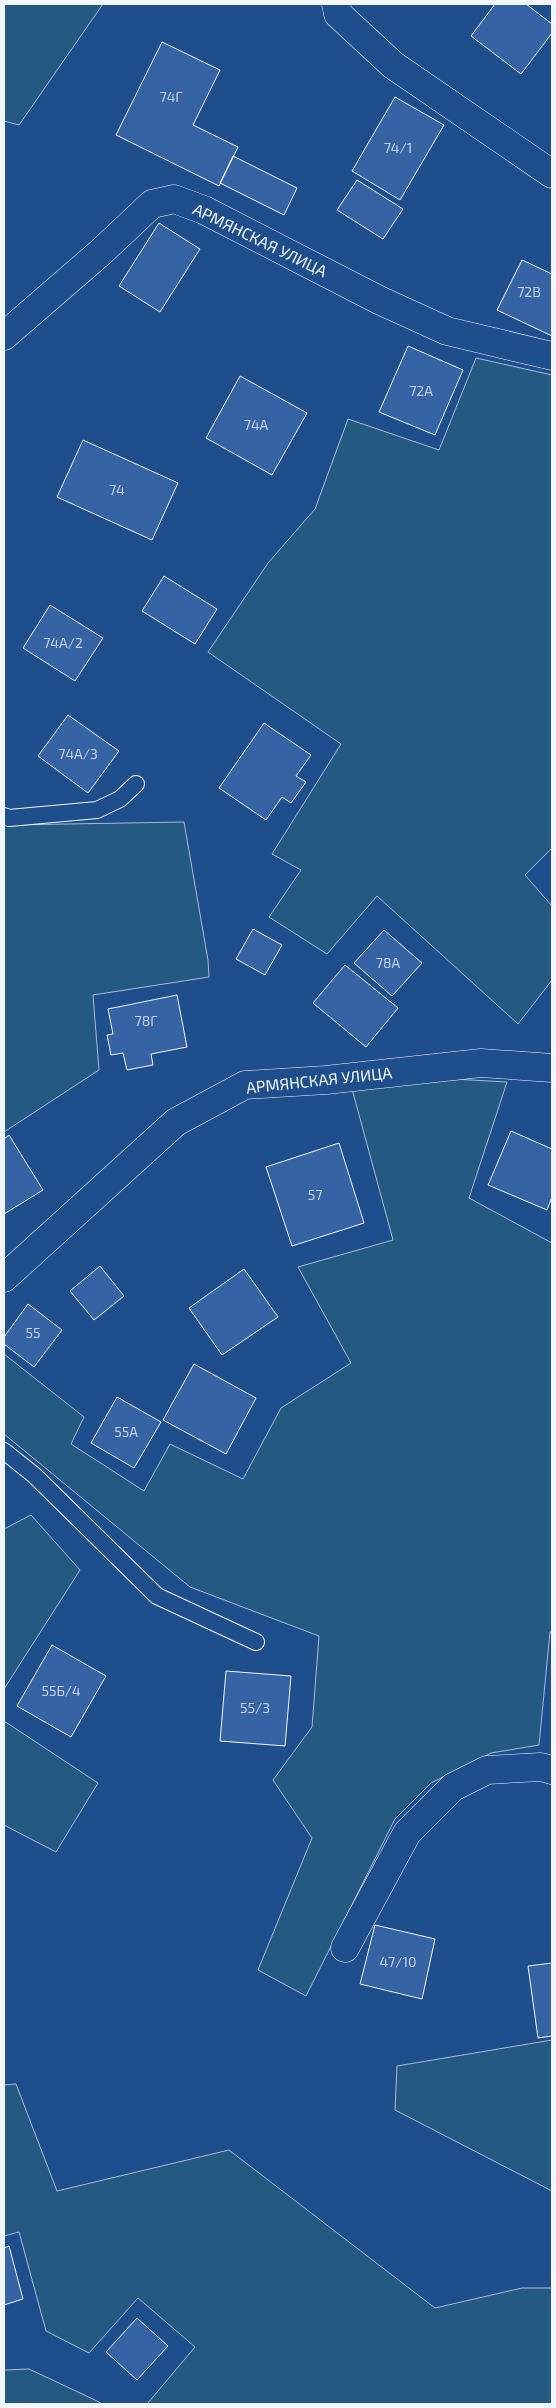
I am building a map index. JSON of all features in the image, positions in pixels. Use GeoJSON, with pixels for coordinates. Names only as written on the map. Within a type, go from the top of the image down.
{"type":"FeatureCollection","features":[{"type":"Feature","properties":{"kind":"street"},"geometry":{"type":"LineString","coordinates":[[336,4],[338,14],[392,65],[552,174]]}},
{"type":"Feature","properties":{"kind":"street","name":"АРМЯНСКАЯ УЛИЦА"},"geometry":{"type":"LineString","coordinates":[[4,336],[101,252],[152,204],[174,199],[204,210],[379,300],[447,331],[552,356]]}},
{"type":"Feature","properties":{"kind":"street","name":"АРМЯНСКАЯ УЛИЦА"},"geometry":{"type":"LineString","coordinates":[[4,1278],[176,1122],[245,1085],[326,1080],[481,1063],[552,1068]]}},
{"type":"Feature","properties":{"kind":"street"},"geometry":{"type":"LineString","coordinates":[[345,1948],[407,1833],[453,1787],[487,1770],[541,1767],[552,1770]]}},
{"type":"Feature","properties":{"kind":"lane"},"geometry":{"type":"LineString","coordinates":[[4,816],[10,818],[97,810],[120,799],[136,784]]}},
{"type":"Feature","properties":{"kind":"lane"},"geometry":{"type":"LineString","coordinates":[[4,1450],[34,1475],[156,1596],[256,1642]]}},
{"type":"Feature","properties":{"kind":"shaded area"},"geometry":{"type":"Polygon","coordinates":[[[4,4],[103,4],[19,125],[4,121],[4,4]]]}},
{"type":"Feature","properties":{"kind":"shaded area"},"geometry":{"type":"Polygon","coordinates":[[[476,358],[552,375],[552,848],[525,875],[552,906],[552,980],[518,1024],[377,896],[327,954],[269,917],[301,870],[272,854],[341,744],[208,652],[268,563],[315,509],[348,419],[439,450],[476,358]]]}},
{"type":"Feature","properties":{"kind":"shaded area"},"geometry":{"type":"Polygon","coordinates":[[[4,822],[9,825],[184,822],[208,960],[209,977],[93,995],[99,1070],[4,1132],[4,822]]]}},
{"type":"Feature","properties":{"kind":"shaded area"},"geometry":{"type":"Polygon","coordinates":[[[453,1079],[507,1082],[469,1198],[552,1243],[552,1632],[550,1632],[539,1745],[491,1753],[431,1783],[395,1819],[306,1996],[258,1970],[312,1838],[273,1780],[312,1727],[319,1636],[190,1587],[4,1434],[4,1354],[84,1417],[71,1444],[144,1491],[170,1444],[243,1479],[281,1408],[351,1363],[298,1267],[393,1240],[352,1089],[453,1079]]]}},
{"type":"Feature","properties":{"kind":"shaded area"},"geometry":{"type":"Polygon","coordinates":[[[31,1515],[80,1570],[4,1689],[4,1529],[31,1515]]]}},
{"type":"Feature","properties":{"kind":"shaded area"},"geometry":{"type":"Polygon","coordinates":[[[4,1721],[98,1783],[56,1852],[4,1825],[4,1721]]]}},
{"type":"Feature","properties":{"kind":"shaded area"},"geometry":{"type":"Polygon","coordinates":[[[552,2040],[552,2191],[395,2110],[397,2066],[552,2040]]]}},
{"type":"Feature","properties":{"kind":"shaded area"},"geometry":{"type":"Polygon","coordinates":[[[16,2084],[57,2191],[229,2150],[435,2308],[522,2288],[552,2288],[552,2404],[147,2404],[195,2347],[138,2298],[89,2353],[46,2331],[19,2232],[4,2236],[4,2085],[16,2084]]]}},
{"type":"Feature","properties":{"kind":"shaded area"},"geometry":{"type":"Polygon","coordinates":[[[29,2369],[102,2404],[4,2404],[4,2370],[29,2369]]]}},
{"type":"Feature","properties":{"kind":"building"},"geometry":{"type":"Polygon","coordinates":[[[495,4],[526,4],[552,24],[552,33],[521,74],[471,36],[495,4]]]}},
{"type":"Feature","properties":{"kind":"building"},"geometry":{"type":"Polygon","coordinates":[[[162,42],[220,70],[193,125],[238,147],[219,186],[116,135],[162,42]]]}},
{"type":"Feature","properties":{"kind":"building"},"geometry":{"type":"Polygon","coordinates":[[[395,97],[444,125],[400,200],[352,171],[395,97]]]}},
{"type":"Feature","properties":{"kind":"building"},"geometry":{"type":"Polygon","coordinates":[[[233,156],[297,188],[284,215],[220,183],[233,156]]]}},
{"type":"Feature","properties":{"kind":"building"},"geometry":{"type":"Polygon","coordinates":[[[357,180],[403,209],[383,239],[337,210],[357,180]]]}},
{"type":"Feature","properties":{"kind":"building"},"geometry":{"type":"Polygon","coordinates":[[[159,223],[200,249],[160,312],[119,286],[159,223]]]}},
{"type":"Feature","properties":{"kind":"building"},"geometry":{"type":"Polygon","coordinates":[[[522,260],[552,274],[552,336],[497,310],[522,260]]]}},
{"type":"Feature","properties":{"kind":"building"},"geometry":{"type":"Polygon","coordinates":[[[408,346],[463,370],[435,435],[379,412],[408,346]]]}},
{"type":"Feature","properties":{"kind":"building"},"geometry":{"type":"Polygon","coordinates":[[[240,376],[307,413],[272,475],[206,438],[240,376]]]}},
{"type":"Feature","properties":{"kind":"building"},"geometry":{"type":"Polygon","coordinates":[[[83,440],[178,483],[152,540],[57,497],[83,440]]]}},
{"type":"Feature","properties":{"kind":"building"},"geometry":{"type":"Polygon","coordinates":[[[164,576],[217,609],[195,644],[142,611],[164,576]]]}},
{"type":"Feature","properties":{"kind":"building"},"geometry":{"type":"Polygon","coordinates":[[[50,605],[103,638],[75,681],[23,648],[50,605]]]}},
{"type":"Feature","properties":{"kind":"building"},"geometry":{"type":"Polygon","coordinates":[[[68,715],[119,751],[88,793],[38,756],[68,715]]]}},
{"type":"Feature","properties":{"kind":"building"},"geometry":{"type":"Polygon","coordinates":[[[264,723],[311,755],[296,776],[306,782],[291,803],[282,797],[266,820],[219,788],[264,723]]]}},
{"type":"Feature","properties":{"kind":"building"},"geometry":{"type":"Polygon","coordinates":[[[253,929],[282,945],[265,975],[236,959],[253,929]]]}},
{"type":"Feature","properties":{"kind":"building"},"geometry":{"type":"Polygon","coordinates":[[[384,930],[422,963],[392,996],[354,963],[384,930]]]}},
{"type":"Feature","properties":{"kind":"building"},"geometry":{"type":"Polygon","coordinates":[[[345,965],[398,1008],[366,1047],[313,1003],[345,965]]]}},
{"type":"Feature","properties":{"kind":"building"},"geometry":{"type":"Polygon","coordinates":[[[177,995],[187,1047],[151,1054],[153,1065],[127,1070],[123,1053],[111,1055],[107,1035],[113,1034],[108,1009],[177,995]]]}},
{"type":"Feature","properties":{"kind":"building"},"geometry":{"type":"Polygon","coordinates":[[[511,1131],[552,1149],[552,1197],[547,1210],[488,1185],[511,1131]]]}},
{"type":"Feature","properties":{"kind":"building"},"geometry":{"type":"Polygon","coordinates":[[[9,1135],[43,1190],[4,1214],[4,1139],[9,1135]]]}},
{"type":"Feature","properties":{"kind":"building"},"geometry":{"type":"Polygon","coordinates":[[[339,1143],[364,1223],[292,1246],[266,1167],[339,1143]]]}},
{"type":"Feature","properties":{"kind":"building"},"geometry":{"type":"Polygon","coordinates":[[[100,1266],[124,1296],[94,1320],[70,1291],[100,1266]]]}},
{"type":"Feature","properties":{"kind":"building"},"geometry":{"type":"Polygon","coordinates":[[[244,1269],[278,1317],[222,1355],[189,1308],[244,1269]]]}},
{"type":"Feature","properties":{"kind":"building"},"geometry":{"type":"Polygon","coordinates":[[[28,1304],[62,1330],[34,1367],[4,1344],[4,1337],[28,1304]]]}},
{"type":"Feature","properties":{"kind":"building"},"geometry":{"type":"Polygon","coordinates":[[[194,1364],[256,1398],[226,1454],[163,1420],[194,1364]]]}},
{"type":"Feature","properties":{"kind":"building"},"geometry":{"type":"Polygon","coordinates":[[[117,1397],[161,1422],[134,1468],[91,1443],[117,1397]]]}},
{"type":"Feature","properties":{"kind":"building"},"geometry":{"type":"Polygon","coordinates":[[[52,1645],[106,1676],[71,1737],[17,1706],[52,1645]]]}},
{"type":"Feature","properties":{"kind":"building"},"geometry":{"type":"Polygon","coordinates":[[[226,1671],[291,1676],[285,1746],[220,1741],[226,1671]]]}},
{"type":"Feature","properties":{"kind":"building"},"geometry":{"type":"Polygon","coordinates":[[[375,1925],[435,1939],[422,1999],[360,1984],[375,1925]]]}},
{"type":"Feature","properties":{"kind":"building"},"geometry":{"type":"Polygon","coordinates":[[[552,1963],[552,2036],[538,2038],[528,1966],[552,1963]]]}},
{"type":"Feature","properties":{"kind":"building"},"geometry":{"type":"Polygon","coordinates":[[[9,2246],[23,2299],[4,2305],[4,2248],[9,2246]]]}},
{"type":"Feature","properties":{"kind":"building"},"geometry":{"type":"Polygon","coordinates":[[[137,2318],[168,2346],[137,2380],[106,2352],[137,2318]]]}}]}
